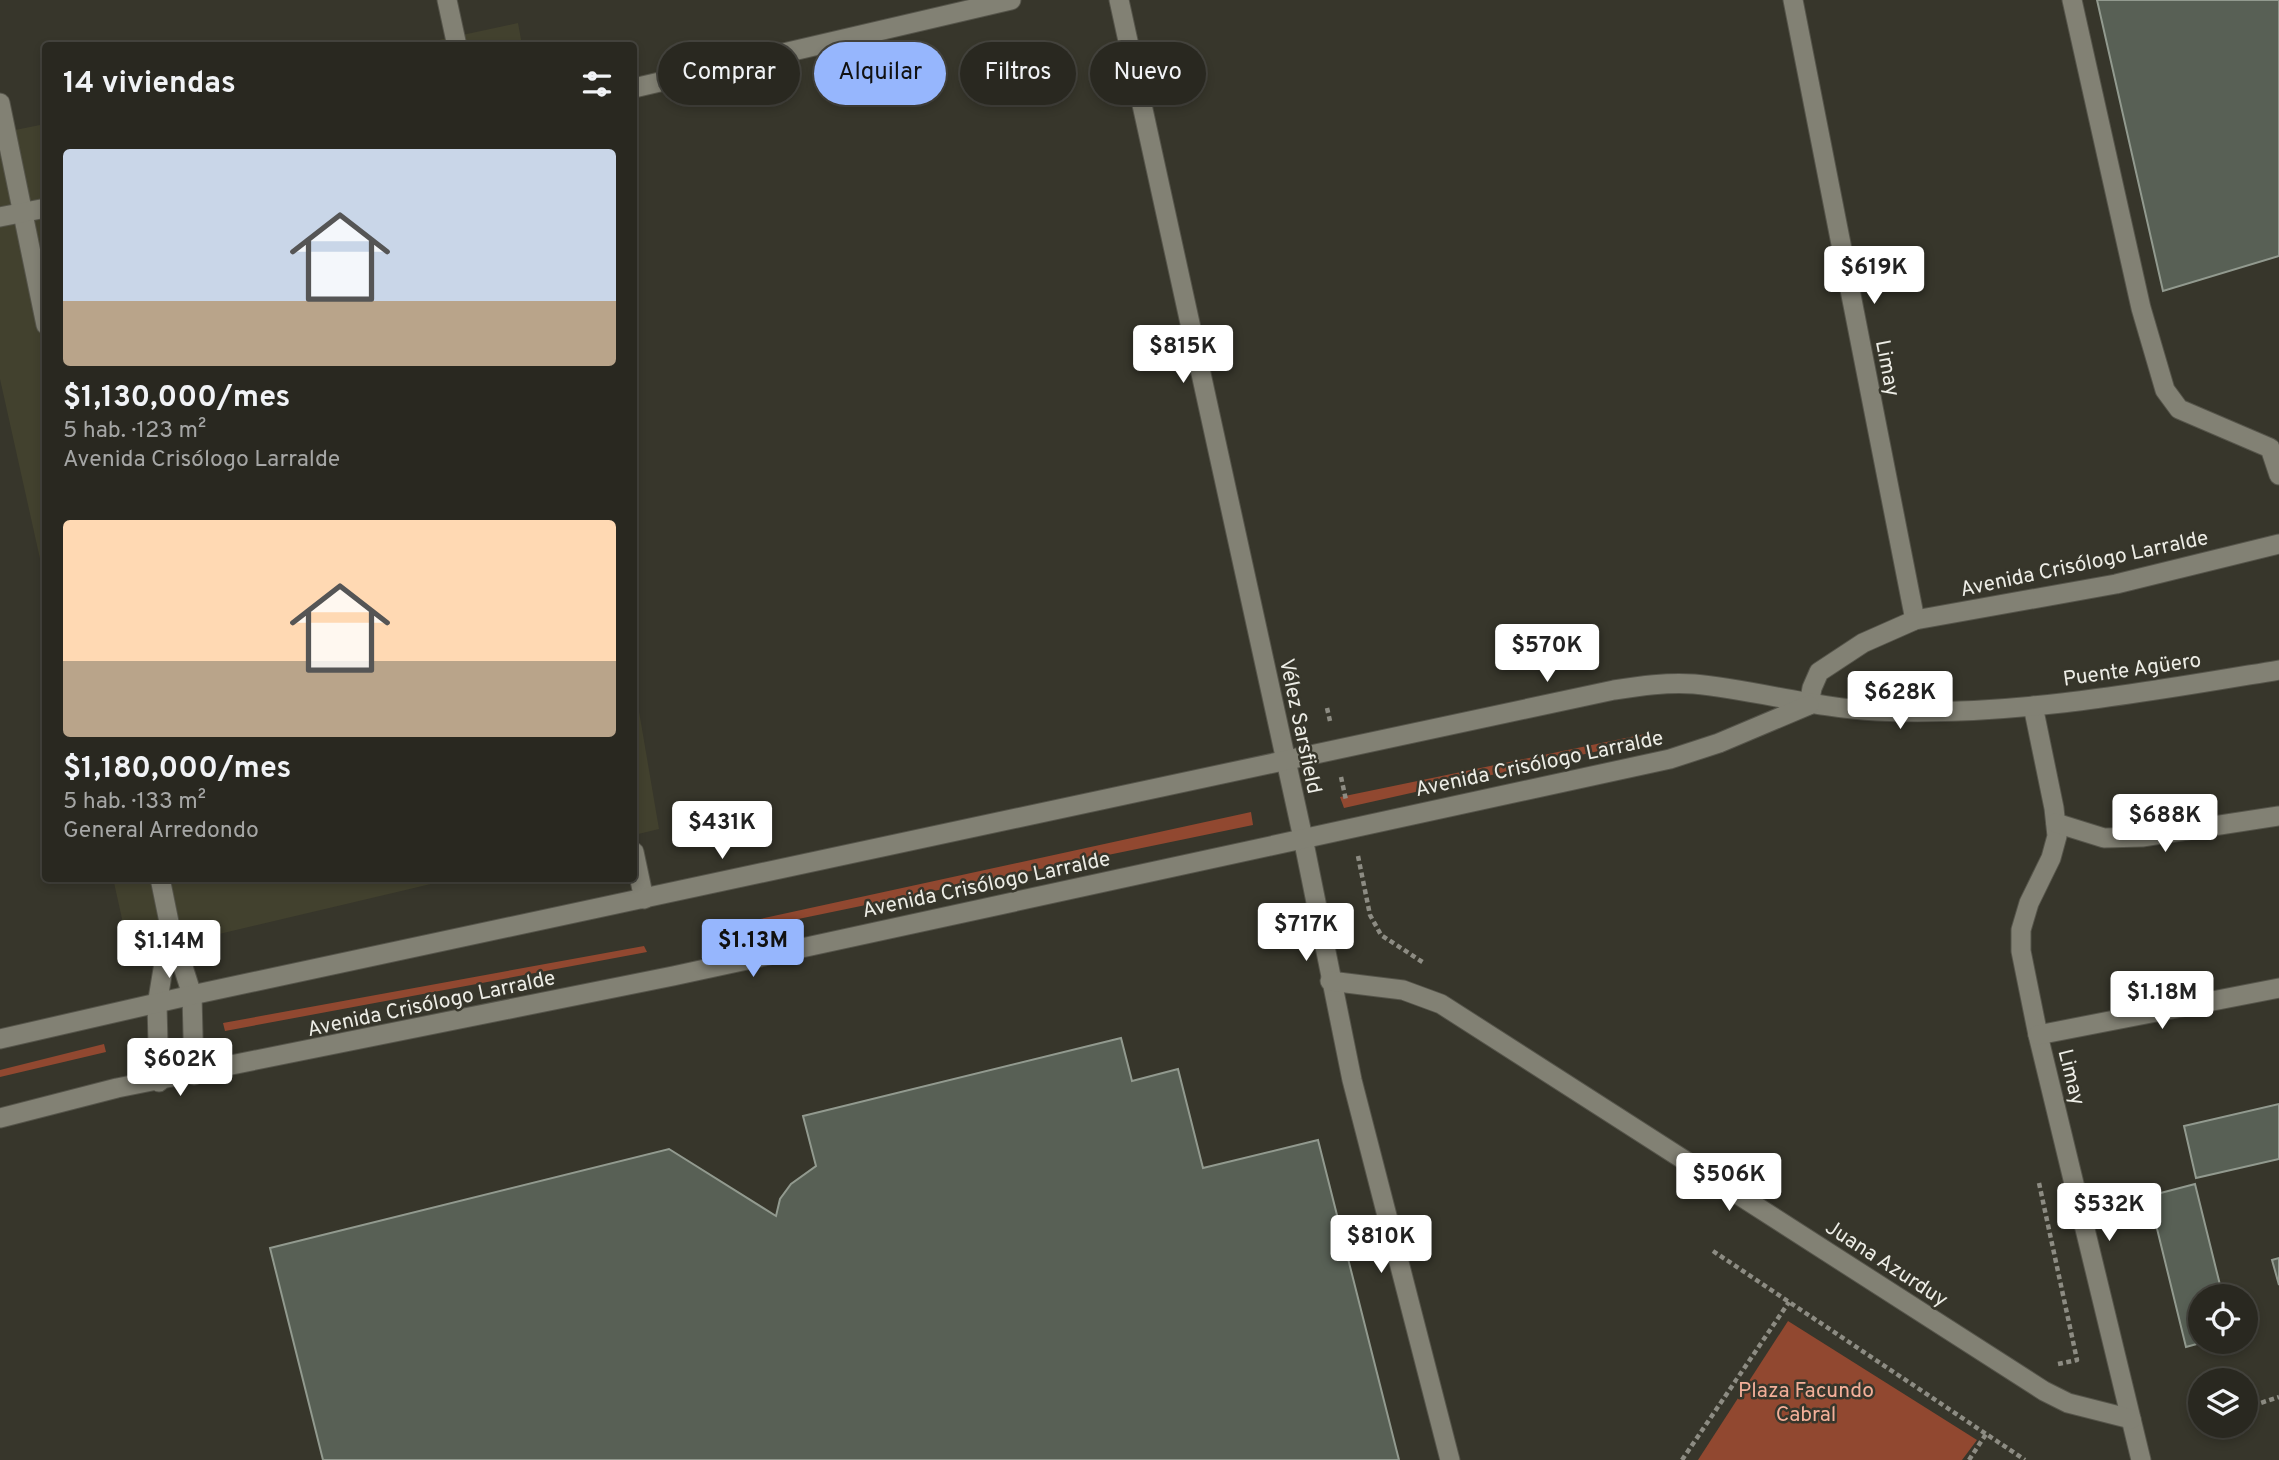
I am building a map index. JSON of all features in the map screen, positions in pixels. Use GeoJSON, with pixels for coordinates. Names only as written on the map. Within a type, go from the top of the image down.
{"type":"FeatureCollection","features":[{"type":"Feature","properties":{"kind":"street"},"geometry":{"type":"LineString","coordinates":[[447,0],[456,42]]}},
{"type":"Feature","properties":{"kind":"street"},"geometry":{"type":"LineString","coordinates":[[637,87],[1011,0]]}},
{"type":"Feature","properties":{"kind":"street","name":"Vélez Sarsfield"},"geometry":{"type":"LineString","coordinates":[[1119,0],[1303,838],[1352,1080],[1450,1460]]}},
{"type":"Feature","properties":{"kind":"street","name":"Limay"},"geometry":{"type":"LineString","coordinates":[[1793,0],[1914,620]]}},
{"type":"Feature","properties":{"kind":"street"},"geometry":{"type":"LineString","coordinates":[[2072,0],[2141,308],[2165,390],[2179,410],[2270,448],[2279,475]]}},
{"type":"Feature","properties":{"kind":"street"},"geometry":{"type":"LineString","coordinates":[[0,103],[42,306]]}},
{"type":"Feature","properties":{"kind":"street"},"geometry":{"type":"LineString","coordinates":[[0,218],[42,209]]}},
{"type":"Feature","properties":{"kind":"street","name":"Avenida Crisólogo Larralde"},"geometry":{"type":"LineString","coordinates":[[1809,705],[1819,672],[1863,643],[1914,620],[2116,584],[2279,544]]}},
{"type":"Feature","properties":{"kind":"street","name":"Puente Agüero"},"geometry":{"type":"LineString","coordinates":[[1991,708],[2113,698],[2279,670]]}},
{"type":"Feature","properties":{"kind":"street","name":"Avenida Crisólogo Larralde"},"geometry":{"type":"LineString","coordinates":[[0,1039],[192,995],[1646,685],[1690,684],[1757,692],[1809,705],[1878,711],[1991,708]]}},
{"type":"Feature","properties":{"kind":"street","name":"Avenida Crisólogo Larralde"},"geometry":{"type":"LineString","coordinates":[[0,1118],[117,1088],[194,1075],[673,976],[1670,759],[1719,743],[1809,705]]}},
{"type":"Feature","properties":{"kind":"street","name":"Limay"},"geometry":{"type":"LineString","coordinates":[[2033,705],[2057,836],[2051,858],[2029,903],[2021,930],[2021,951],[2038,1035],[2141,1460]]}},
{"type":"Feature","properties":{"kind":"street"},"geometry":{"type":"LineString","coordinates":[[2056,823],[2104,838],[2142,837],[2279,816]]}},
{"type":"Feature","properties":{"kind":"street"},"geometry":{"type":"LineString","coordinates":[[637,866],[644,899]]}},
{"type":"Feature","properties":{"kind":"street"},"geometry":{"type":"LineString","coordinates":[[161,882],[170,927],[192,995],[194,1075]]}},
{"type":"Feature","properties":{"kind":"street"},"geometry":{"type":"LineString","coordinates":[[159,1082],[158,1004],[170,927]]}},
{"type":"Feature","properties":{"kind":"street","name":"Juana Azurduy"},"geometry":{"type":"LineString","coordinates":[[1330,981],[1403,990],[1441,1004],[2045,1391],[2068,1403],[2131,1419]]}},
{"type":"Feature","properties":{"kind":"street"},"geometry":{"type":"LineString","coordinates":[[2038,1035],[2279,988]]}},
{"type":"Feature","properties":{"kind":"path"},"geometry":{"type":"LineString","coordinates":[[1327,708],[1370,915],[1381,935],[1427,965]]}},
{"type":"Feature","properties":{"kind":"path"},"geometry":{"type":"LineString","coordinates":[[2038,1176],[2077,1360],[2056,1365]]}},
{"type":"Feature","properties":{"kind":"path"},"geometry":{"type":"LineString","coordinates":[[1713,1251],[2025,1460]]}},
{"type":"Feature","properties":{"kind":"path"},"geometry":{"type":"LineString","coordinates":[[1682,1460],[1789,1302]]}},
{"type":"Feature","properties":{"kind":"path"},"geometry":{"type":"LineString","coordinates":[[2258,1404],[2279,1397]]}},
{"type":"Feature","properties":{"kind":"path"},"geometry":{"type":"LineString","coordinates":[[1969,1460],[1986,1434]]}},
{"type":"Feature","properties":{"kind":"shaded area"},"geometry":{"type":"Polygon","coordinates":[[[518,23],[521,42],[430,42],[518,23]]]}},
{"type":"Feature","properties":{"kind":"shaded area"},"geometry":{"type":"Polygon","coordinates":[[[42,125],[42,568],[0,379],[0,133],[42,125]]]}},
{"type":"Feature","properties":{"kind":"shaded area"},"geometry":{"type":"Polygon","coordinates":[[[637,700],[659,829],[637,834],[637,700]]]}},
{"type":"Feature","properties":{"kind":"shaded area"},"geometry":{"type":"Polygon","coordinates":[[[114,882],[439,882],[130,955],[114,882]]]}},
{"type":"Feature","properties":{"kind":"green space"},"geometry":{"type":"Polygon","coordinates":[[[1645,734],[1661,737],[1344,808],[1340,797],[1645,734]]]}},
{"type":"Feature","properties":{"kind":"green space"},"geometry":{"type":"Polygon","coordinates":[[[1251,812],[1253,825],[706,938],[705,931],[1251,812]]]}},
{"type":"Feature","properties":{"kind":"green space"},"geometry":{"type":"Polygon","coordinates":[[[644,946],[647,952],[225,1031],[223,1023],[644,946]]]}},
{"type":"Feature","properties":{"kind":"green space"},"geometry":{"type":"Polygon","coordinates":[[[104,1044],[106,1052],[0,1077],[0,1070],[104,1044]]]}},
{"type":"Feature","properties":{"kind":"green space","name":"Plaza Facundo Cabral"},"geometry":{"type":"Polygon","coordinates":[[[1788,1321],[1977,1440],[1962,1460],[1698,1460],[1788,1321]]]}},
{"type":"Feature","properties":{"kind":"building"},"geometry":{"type":"Polygon","coordinates":[[[2097,0],[2279,0],[2279,256],[2163,291],[2097,0]]]}},
{"type":"Feature","properties":{"kind":"building"},"geometry":{"type":"Polygon","coordinates":[[[1121,1038],[1132,1081],[1178,1069],[1203,1168],[1318,1140],[1399,1460],[323,1460],[270,1248],[669,1149],[776,1216],[780,1199],[791,1184],[816,1166],[803,1116],[1121,1038]]]}},
{"type":"Feature","properties":{"kind":"building"},"geometry":{"type":"Polygon","coordinates":[[[2279,1104],[2279,1159],[2196,1178],[2184,1126],[2279,1104]]]}},
{"type":"Feature","properties":{"kind":"building"},"geometry":{"type":"Polygon","coordinates":[[[2195,1184],[2220,1284],[2188,1284],[2186,1347],[2149,1196],[2195,1184]]]}},
{"type":"Feature","properties":{"kind":"building"},"geometry":{"type":"Polygon","coordinates":[[[2279,1258],[2279,1285],[2272,1260],[2279,1258]]]}}]}
